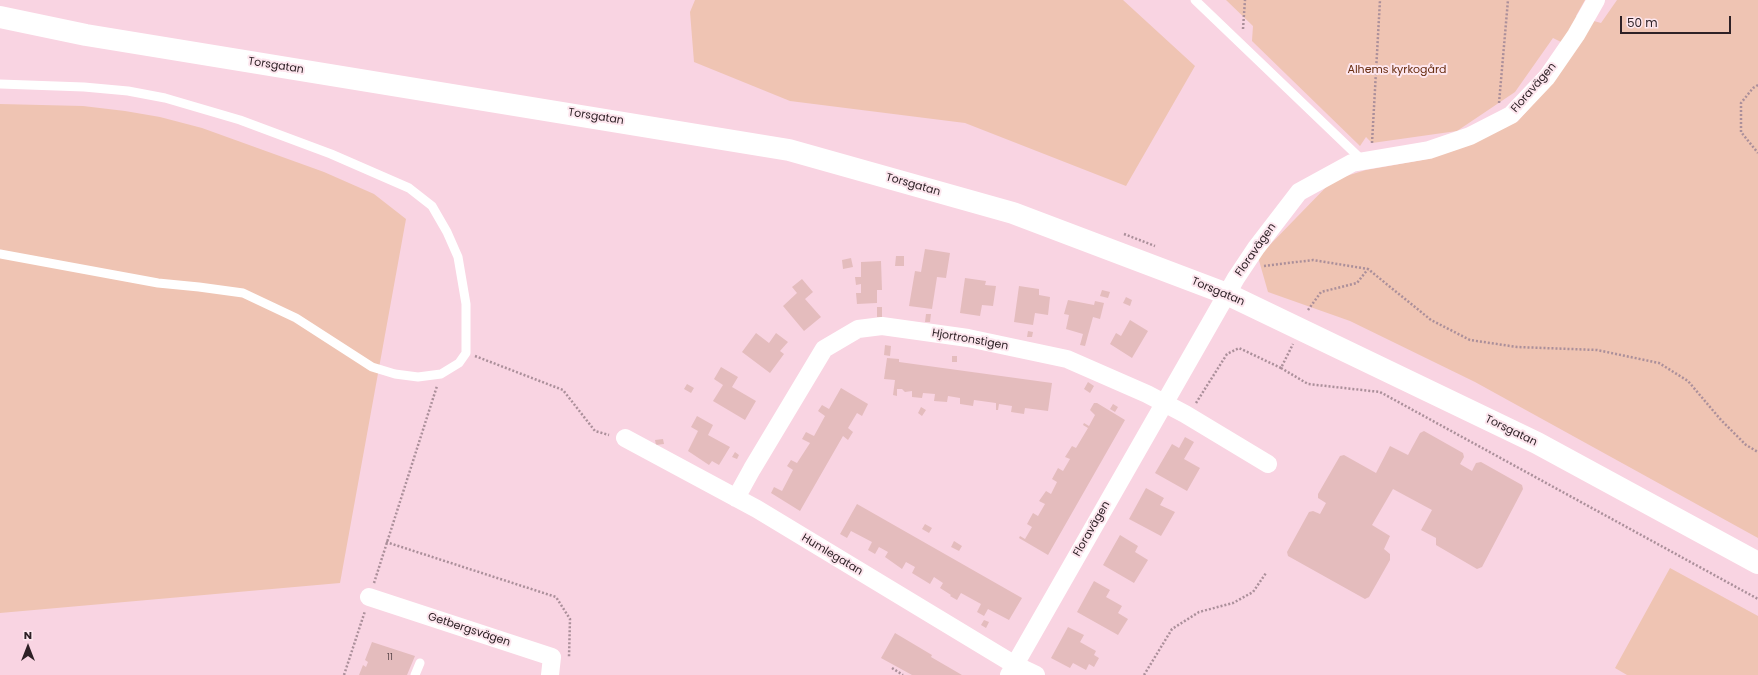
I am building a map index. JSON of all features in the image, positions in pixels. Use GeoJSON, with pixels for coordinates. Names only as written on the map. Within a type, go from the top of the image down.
{"type":"FeatureCollection","features":[{"type":"Feature","properties":{"kind":"main road","name":"Torsgatan"},"geometry":{"type":"LineString","coordinates":[[0,17],[86,35],[789,150],[1013,213],[1227,294],[1537,443],[1758,563]]}},
{"type":"Feature","properties":{"kind":"street","name":"Floravägen"},"geometry":{"type":"LineString","coordinates":[[1012,670],[1227,294],[1256,248],[1299,192],[1352,163],[1429,150],[1470,136],[1511,115],[1547,77],[1576,35],[1596,0]]}},
{"type":"Feature","properties":{"kind":"street","name":"Hjortronstigen"},"geometry":{"type":"LineString","coordinates":[[736,498],[824,349],[858,329],[882,326],[968,338],[1067,358],[1147,394],[1185,414],[1268,464]]}},
{"type":"Feature","properties":{"kind":"street","name":"Humlegatan"},"geometry":{"type":"LineString","coordinates":[[625,438],[736,498],[950,624],[1012,670],[1036,675]]}},
{"type":"Feature","properties":{"kind":"street","name":"Getbergsvägen"},"geometry":{"type":"LineString","coordinates":[[369,597],[552,657],[550,675]]}},
{"type":"Feature","properties":{"kind":"lane"},"geometry":{"type":"LineString","coordinates":[[1195,0],[1367,161]]}},
{"type":"Feature","properties":{"kind":"lane"},"geometry":{"type":"LineString","coordinates":[[0,84],[84,87],[128,91],[165,98],[227,116],[331,154],[409,188],[432,206],[447,232],[458,257],[466,304],[466,353],[458,363],[441,374],[418,377],[395,374],[372,367],[296,318],[244,293],[158,283],[0,254]]}},
{"type":"Feature","properties":{"kind":"lane"},"geometry":{"type":"LineString","coordinates":[[415,675],[420,663]]}},
{"type":"Feature","properties":{"kind":"path"},"geometry":{"type":"LineString","coordinates":[[1242,44],[1245,0]]}},
{"type":"Feature","properties":{"kind":"path"},"geometry":{"type":"LineString","coordinates":[[1367,161],[1380,0]]}},
{"type":"Feature","properties":{"kind":"path"},"geometry":{"type":"LineString","coordinates":[[1497,122],[1508,0]]}},
{"type":"Feature","properties":{"kind":"path"},"geometry":{"type":"LineString","coordinates":[[1758,85],[1753,88],[1741,103],[1741,132],[1758,152]]}},
{"type":"Feature","properties":{"kind":"path"},"geometry":{"type":"LineString","coordinates":[[1121,233],[1158,247]]}},
{"type":"Feature","properties":{"kind":"path"},"geometry":{"type":"LineString","coordinates":[[1243,268],[1313,260],[1368,269],[1431,320],[1470,340],[1517,347],[1597,350],[1659,363],[1688,381],[1721,420],[1746,445],[1758,452]]}},
{"type":"Feature","properties":{"kind":"path"},"geometry":{"type":"LineString","coordinates":[[1308,310],[1321,292],[1357,283],[1368,269]]}},
{"type":"Feature","properties":{"kind":"path"},"geometry":{"type":"LineString","coordinates":[[1185,414],[1195,405],[1227,354],[1239,348],[1281,368],[1308,384],[1380,392],[1758,599]]}},
{"type":"Feature","properties":{"kind":"path"},"geometry":{"type":"LineString","coordinates":[[1281,368],[1291,348]]}},
{"type":"Feature","properties":{"kind":"path"},"geometry":{"type":"LineString","coordinates":[[466,353],[564,390],[595,431],[625,438]]}},
{"type":"Feature","properties":{"kind":"path"},"geometry":{"type":"LineString","coordinates":[[344,675],[441,374]]}},
{"type":"Feature","properties":{"kind":"path"},"geometry":{"type":"LineString","coordinates":[[386,542],[556,597],[570,619],[569,663]]}},
{"type":"Feature","properties":{"kind":"path"},"geometry":{"type":"LineString","coordinates":[[1144,675],[1172,629],[1199,612],[1233,603],[1253,592],[1266,573]]}},
{"type":"Feature","properties":{"kind":"path"},"geometry":{"type":"LineString","coordinates":[[892,668],[903,675]]}},
{"type":"Feature","properties":{"kind":"green space"},"geometry":{"type":"Polygon","coordinates":[[[695,0],[1123,0],[1195,66],[1126,186],[965,123],[790,101],[694,62],[690,12],[695,0]]]}},
{"type":"Feature","properties":{"kind":"green space","name":"Alhems kyrkogård"},"geometry":{"type":"Polygon","coordinates":[[[1226,0],[1585,0],[1576,16],[1601,23],[1617,0],[1758,0],[1758,538],[1475,382],[1350,321],[1268,292],[1258,257],[1333,180],[1366,170],[1428,159],[1474,143],[1518,121],[1557,77],[1575,49],[1553,38],[1515,92],[1457,131],[1372,143],[1366,137],[1360,146],[1252,41],[1253,26],[1226,0]]]}},
{"type":"Feature","properties":{"kind":"green space"},"geometry":{"type":"Polygon","coordinates":[[[0,104],[83,106],[160,117],[202,128],[324,172],[374,194],[406,219],[340,583],[0,613],[0,104]]]}},
{"type":"Feature","properties":{"kind":"green space"},"geometry":{"type":"Polygon","coordinates":[[[1670,568],[1758,616],[1758,675],[1627,675],[1615,668],[1670,568]]]}},
{"type":"Feature","properties":{"kind":"building"},"geometry":{"type":"Polygon","coordinates":[[[925,249],[950,253],[946,278],[937,277],[932,309],[909,306],[915,271],[921,272],[925,249]]]}},
{"type":"Feature","properties":{"kind":"building"},"geometry":{"type":"Polygon","coordinates":[[[896,256],[904,256],[904,266],[895,266],[896,256]]]}},
{"type":"Feature","properties":{"kind":"building"},"geometry":{"type":"Polygon","coordinates":[[[851,258],[853,267],[843,269],[842,260],[851,258]]]}},
{"type":"Feature","properties":{"kind":"building"},"geometry":{"type":"Polygon","coordinates":[[[881,261],[882,290],[877,290],[877,303],[857,304],[856,293],[861,293],[861,284],[856,285],[855,277],[861,277],[861,262],[881,261]]]}},
{"type":"Feature","properties":{"kind":"building"},"geometry":{"type":"Polygon","coordinates":[[[965,278],[986,281],[985,285],[996,286],[993,306],[982,305],[980,316],[960,313],[965,278]]]}},
{"type":"Feature","properties":{"kind":"building"},"geometry":{"type":"Polygon","coordinates":[[[802,279],[813,292],[805,299],[821,317],[804,331],[783,306],[797,293],[792,287],[802,279]]]}},
{"type":"Feature","properties":{"kind":"building"},"geometry":{"type":"Polygon","coordinates":[[[1019,286],[1039,289],[1039,295],[1050,297],[1048,315],[1035,313],[1033,325],[1014,322],[1019,286]]]}},
{"type":"Feature","properties":{"kind":"building"},"geometry":{"type":"Polygon","coordinates":[[[1102,290],[1110,292],[1108,298],[1100,296],[1102,290]]]}},
{"type":"Feature","properties":{"kind":"building"},"geometry":{"type":"Polygon","coordinates":[[[1126,297],[1132,300],[1130,306],[1123,303],[1126,297]]]}},
{"type":"Feature","properties":{"kind":"building"},"geometry":{"type":"Polygon","coordinates":[[[1068,300],[1094,305],[1095,301],[1104,303],[1100,319],[1093,317],[1085,346],[1080,345],[1083,334],[1066,329],[1069,315],[1064,314],[1068,300]]]}},
{"type":"Feature","properties":{"kind":"building"},"geometry":{"type":"Polygon","coordinates":[[[877,307],[882,307],[882,317],[877,317],[877,307]]]}},
{"type":"Feature","properties":{"kind":"building"},"geometry":{"type":"Polygon","coordinates":[[[926,314],[931,314],[930,322],[925,322],[926,314]]]}},
{"type":"Feature","properties":{"kind":"building"},"geometry":{"type":"Polygon","coordinates":[[[1130,320],[1148,331],[1132,358],[1110,344],[1116,333],[1121,336],[1130,320]]]}},
{"type":"Feature","properties":{"kind":"building"},"geometry":{"type":"Polygon","coordinates":[[[1028,331],[1033,332],[1032,337],[1027,337],[1028,331]]]}},
{"type":"Feature","properties":{"kind":"building"},"geometry":{"type":"Polygon","coordinates":[[[756,333],[769,343],[776,333],[788,342],[780,351],[784,354],[770,373],[742,352],[756,333]]]}},
{"type":"Feature","properties":{"kind":"building"},"geometry":{"type":"Polygon","coordinates":[[[885,345],[891,346],[890,356],[884,355],[885,345]]]}},
{"type":"Feature","properties":{"kind":"building"},"geometry":{"type":"Polygon","coordinates":[[[952,356],[957,356],[957,362],[952,362],[952,356]]]}},
{"type":"Feature","properties":{"kind":"building"},"geometry":{"type":"Polygon","coordinates":[[[887,358],[899,359],[899,362],[1052,383],[1048,411],[1025,408],[1024,414],[1011,412],[1012,406],[999,404],[998,410],[996,410],[996,403],[974,400],[973,406],[960,404],[960,398],[948,396],[947,402],[934,401],[935,394],[923,393],[922,398],[912,397],[912,391],[905,392],[902,389],[897,389],[897,396],[893,395],[895,380],[884,379],[887,358]]]}},
{"type":"Feature","properties":{"kind":"building"},"geometry":{"type":"Polygon","coordinates":[[[721,367],[738,377],[732,387],[756,401],[745,420],[713,401],[723,385],[714,379],[721,367]]]}},
{"type":"Feature","properties":{"kind":"building"},"geometry":{"type":"Polygon","coordinates":[[[1088,382],[1094,386],[1090,393],[1084,389],[1088,382]]]}},
{"type":"Feature","properties":{"kind":"building"},"geometry":{"type":"Polygon","coordinates":[[[687,384],[694,388],[691,393],[684,389],[687,384]]]}},
{"type":"Feature","properties":{"kind":"building"},"geometry":{"type":"Polygon","coordinates":[[[841,388],[868,404],[862,416],[857,413],[848,428],[853,432],[848,440],[843,436],[800,511],[771,493],[774,487],[782,491],[793,470],[787,466],[791,460],[797,463],[810,443],[802,439],[806,432],[814,436],[825,416],[818,411],[822,405],[829,409],[841,388]]]}},
{"type":"Feature","properties":{"kind":"building"},"geometry":{"type":"Polygon","coordinates":[[[1094,403],[1097,403],[1125,420],[1048,555],[1019,538],[1020,536],[1025,539],[1032,527],[1027,524],[1033,513],[1038,516],[1045,504],[1039,501],[1046,491],[1051,494],[1057,482],[1052,479],[1058,468],[1063,471],[1070,459],[1065,457],[1072,446],[1076,448],[1088,428],[1083,425],[1084,423],[1089,426],[1095,415],[1090,410],[1094,403]]]}},
{"type":"Feature","properties":{"kind":"building"},"geometry":{"type":"Polygon","coordinates":[[[1113,404],[1118,407],[1115,412],[1110,409],[1113,404]]]}},
{"type":"Feature","properties":{"kind":"building"},"geometry":{"type":"Polygon","coordinates":[[[921,407],[926,410],[922,416],[918,413],[921,407]]]}},
{"type":"Feature","properties":{"kind":"building"},"geometry":{"type":"Polygon","coordinates":[[[697,416],[713,425],[708,435],[730,447],[719,465],[712,461],[709,465],[688,451],[698,431],[691,427],[697,416]]]}},
{"type":"Feature","properties":{"kind":"building"},"geometry":{"type":"Polygon","coordinates":[[[1424,431],[1463,453],[1464,457],[1460,464],[1472,471],[1476,463],[1481,462],[1522,485],[1523,489],[1482,567],[1477,569],[1436,545],[1436,538],[1421,530],[1432,510],[1393,489],[1372,525],[1390,536],[1384,549],[1390,554],[1390,560],[1369,597],[1365,599],[1288,556],[1287,552],[1309,512],[1313,511],[1320,514],[1326,503],[1318,498],[1318,494],[1340,456],[1344,455],[1376,473],[1390,446],[1408,455],[1420,433],[1424,431]]]}},
{"type":"Feature","properties":{"kind":"building"},"geometry":{"type":"Polygon","coordinates":[[[1185,437],[1194,442],[1184,459],[1200,468],[1187,491],[1155,473],[1172,444],[1179,448],[1185,437]]]}},
{"type":"Feature","properties":{"kind":"building"},"geometry":{"type":"Polygon","coordinates":[[[663,439],[664,444],[656,445],[655,440],[663,439]]]}},
{"type":"Feature","properties":{"kind":"building"},"geometry":{"type":"Polygon","coordinates":[[[735,452],[739,455],[737,459],[732,457],[735,452]]]}},
{"type":"Feature","properties":{"kind":"building"},"geometry":{"type":"Polygon","coordinates":[[[1146,488],[1164,498],[1160,505],[1175,512],[1161,536],[1129,519],[1146,488]]]}},
{"type":"Feature","properties":{"kind":"building"},"geometry":{"type":"Polygon","coordinates":[[[857,504],[1022,598],[1009,620],[988,609],[984,616],[977,612],[981,604],[961,593],[957,600],[950,596],[951,595],[940,588],[943,583],[934,577],[930,584],[912,573],[915,567],[906,562],[902,569],[885,557],[888,552],[879,547],[875,554],[868,550],[872,542],[851,531],[847,538],[840,534],[857,504]]]}},
{"type":"Feature","properties":{"kind":"building"},"geometry":{"type":"Polygon","coordinates":[[[925,524],[932,528],[929,533],[922,529],[925,524]]]}},
{"type":"Feature","properties":{"kind":"building"},"geometry":{"type":"Polygon","coordinates":[[[1120,535],[1138,546],[1135,552],[1148,560],[1134,583],[1103,565],[1120,535]]]}},
{"type":"Feature","properties":{"kind":"building"},"geometry":{"type":"Polygon","coordinates":[[[954,541],[962,546],[959,551],[951,547],[954,541]]]}},
{"type":"Feature","properties":{"kind":"building"},"geometry":{"type":"Polygon","coordinates":[[[1094,581],[1110,590],[1106,597],[1122,606],[1118,613],[1128,619],[1118,635],[1077,612],[1094,581]]]}},
{"type":"Feature","properties":{"kind":"building"},"geometry":{"type":"Polygon","coordinates":[[[984,620],[989,622],[986,628],[981,625],[984,620]]]}},
{"type":"Feature","properties":{"kind":"building"},"geometry":{"type":"Polygon","coordinates":[[[1068,627],[1084,635],[1080,642],[1096,651],[1094,655],[1099,658],[1094,667],[1089,664],[1086,670],[1073,663],[1070,668],[1051,658],[1068,627]]]}},
{"type":"Feature","properties":{"kind":"building"},"geometry":{"type":"Polygon","coordinates":[[[895,633],[932,655],[931,657],[962,675],[912,675],[881,658],[895,633]]]}},
{"type":"Feature","properties":{"kind":"building"},"geometry":{"type":"Polygon","coordinates":[[[372,642],[415,656],[407,675],[359,675],[363,665],[366,667],[368,662],[365,660],[372,642]]]}}]}
